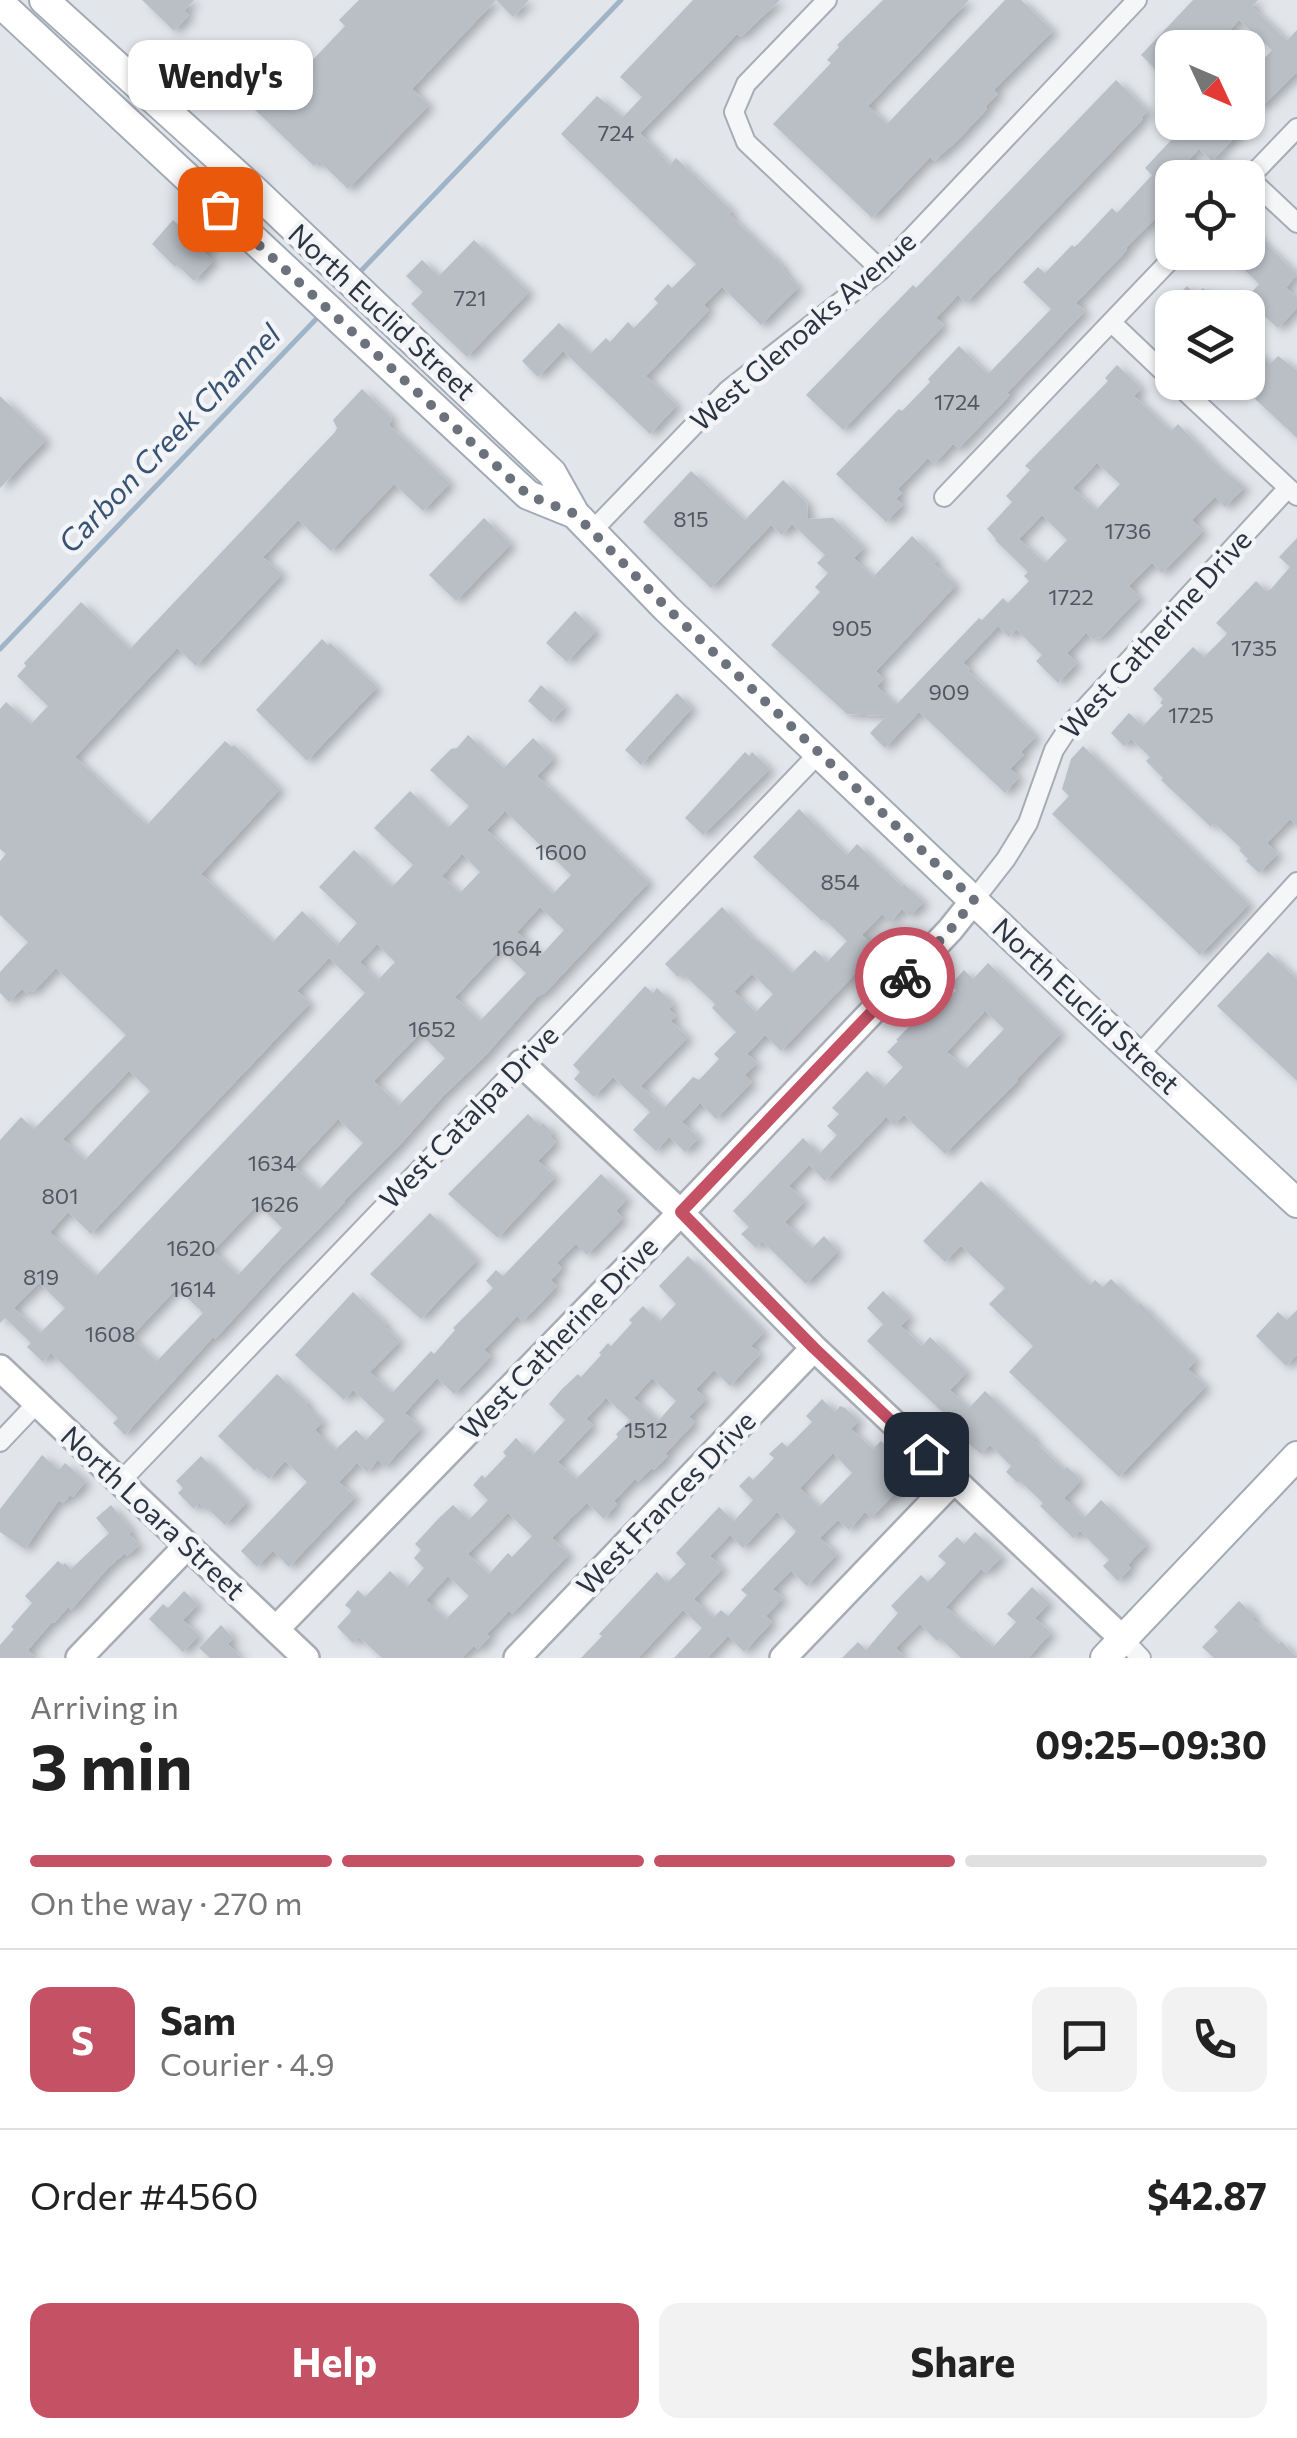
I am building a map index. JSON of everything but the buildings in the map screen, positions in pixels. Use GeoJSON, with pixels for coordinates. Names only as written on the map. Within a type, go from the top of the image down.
{"type":"FeatureCollection","features":[{"type":"Feature","properties":{"kind":"main road","name":"North Euclid Street"},"geometry":{"type":"LineString","coordinates":[[44,0],[308,242],[321,279],[361,316],[528,495],[584,523]]}},
{"type":"Feature","properties":{"kind":"main road","name":"North Euclid Street"},"geometry":{"type":"LineString","coordinates":[[0,3],[287,272],[321,279]]}},
{"type":"Feature","properties":{"kind":"main road"},"geometry":{"type":"LineString","coordinates":[[198,188],[230,195],[294,251],[308,242]]}},
{"type":"Feature","properties":{"kind":"main road","name":"North Euclid Street"},"geometry":{"type":"LineString","coordinates":[[361,316],[416,344],[552,473],[584,523],[668,609],[1297,1203]]}},
{"type":"Feature","properties":{"kind":"main road"},"geometry":{"type":"LineString","coordinates":[[1123,1652],[1297,1456]]}},
{"type":"Feature","properties":{"kind":"street"},"geometry":{"type":"LineString","coordinates":[[827,0],[746,84],[734,112],[746,142],[881,270]]}},
{"type":"Feature","properties":{"kind":"street","name":"West Glenoaks Avenue"},"geometry":{"type":"LineString","coordinates":[[584,523],[728,390],[881,270],[1137,0]]}},
{"type":"Feature","properties":{"kind":"street"},"geometry":{"type":"LineString","coordinates":[[1265,161],[1297,128]]}},
{"type":"Feature","properties":{"kind":"street"},"geometry":{"type":"LineString","coordinates":[[1265,193],[1297,222]]}},
{"type":"Feature","properties":{"kind":"street"},"geometry":{"type":"LineString","coordinates":[[944,497],[1161,270]]}},
{"type":"Feature","properties":{"kind":"street"},"geometry":{"type":"LineString","coordinates":[[1110,322],[1155,363]]}},
{"type":"Feature","properties":{"kind":"street"},"geometry":{"type":"LineString","coordinates":[[1194,400],[1292,492]]}},
{"type":"Feature","properties":{"kind":"street","name":"West Catherine Drive"},"geometry":{"type":"LineString","coordinates":[[276,1629],[937,944],[1006,858],[1028,824],[1054,750],[1073,722],[1292,492]]}},
{"type":"Feature","properties":{"kind":"street","name":"West Catalpa Drive"},"geometry":{"type":"LineString","coordinates":[[120,1482],[818,753]]}},
{"type":"Feature","properties":{"kind":"street"},"geometry":{"type":"LineString","coordinates":[[1138,1056],[1297,882]]}},
{"type":"Feature","properties":{"kind":"street"},"geometry":{"type":"LineString","coordinates":[[521,1062],[681,1212],[1123,1652]]}},
{"type":"Feature","properties":{"kind":"street","name":"West Frances Drive"},"geometry":{"type":"LineString","coordinates":[[517,1658],[814,1348]]}},
{"type":"Feature","properties":{"kind":"street","name":"North Loara Street"},"geometry":{"type":"LineString","coordinates":[[0,1368],[306,1658]]}},
{"type":"Feature","properties":{"kind":"street"},"geometry":{"type":"LineString","coordinates":[[0,1442],[37,1403]]}},
{"type":"Feature","properties":{"kind":"street"},"geometry":{"type":"LineString","coordinates":[[783,1658],[954,1480]]}},
{"type":"Feature","properties":{"kind":"street"},"geometry":{"type":"LineString","coordinates":[[79,1658],[187,1546]]}},
{"type":"Feature","properties":{"kind":"waterway","name":"Carbon Creek Channel"},"geometry":{"type":"LineString","coordinates":[[358,274],[621,0]]}},
{"type":"Feature","properties":{"kind":"waterway","name":"Carbon Creek Channel"},"geometry":{"type":"LineString","coordinates":[[0,649],[320,315]]}},
{"type":"Feature","properties":{"kind":"way so far"},"geometry":{"type":"LineString","coordinates":[[220,209],[528,495],[575,514],[668,609],[974,900],[905,977]]}},
{"type":"Feature","properties":{"kind":"place","name":"Wendy's"},"geometry":{"type":"Point","coordinates":[220,209]}},
{"type":"Feature","properties":{"kind":"route"},"geometry":{"type":"LineString","coordinates":[[905,977],[681,1212],[814,1348],[926,1454]]}}]}
